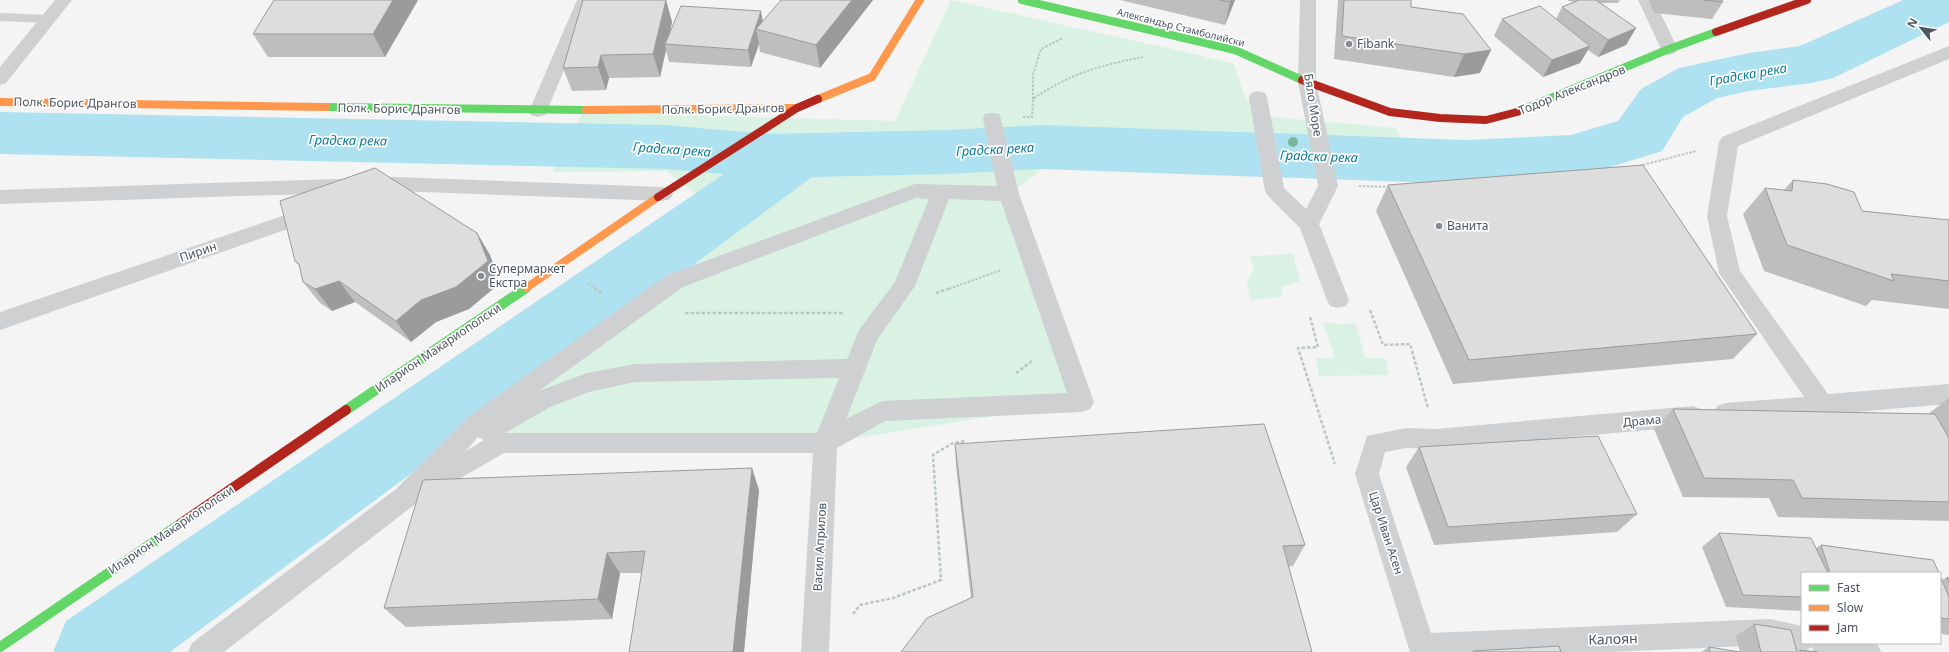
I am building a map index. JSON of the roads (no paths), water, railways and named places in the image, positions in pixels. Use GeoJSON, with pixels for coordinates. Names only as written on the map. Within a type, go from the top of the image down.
{"type":"FeatureCollection","features":[{"type":"Feature","properties":{"kind":"street"},"geometry":{"type":"LineString","coordinates":[[0,79],[64,0]]}},
{"type":"Feature","properties":{"kind":"street"},"geometry":{"type":"LineString","coordinates":[[538,111],[585,0]]}},
{"type":"Feature","properties":{"kind":"street","name":"Иларион Макариополски"},"geometry":{"type":"LineString","coordinates":[[0,647],[663,194],[797,108],[872,76],[920,0]]}},
{"type":"Feature","properties":{"kind":"street","name":"Александър Стамболийски"},"geometry":{"type":"LineString","coordinates":[[1022,0],[1235,50],[1263,61],[1307,82]]}},
{"type":"Feature","properties":{"kind":"street","name":"Бяло Море"},"geometry":{"type":"LineString","coordinates":[[1308,0],[1307,82],[1328,186],[1309,224]]}},
{"type":"Feature","properties":{"kind":"street"},"geometry":{"type":"LineString","coordinates":[[1646,0],[1670,49]]}},
{"type":"Feature","properties":{"kind":"street","name":"Тодор Александров"},"geometry":{"type":"LineString","coordinates":[[1307,82],[1390,112],[1440,118],[1486,120],[1523,111],[1670,49],[1807,0]]}},
{"type":"Feature","properties":{"kind":"street"},"geometry":{"type":"LineString","coordinates":[[1822,404],[1730,273],[1717,216],[1730,142],[1949,52]]}},
{"type":"Feature","properties":{"kind":"street"},"geometry":{"type":"LineString","coordinates":[[1258,97],[1275,191],[1309,224],[1338,300]]}},
{"type":"Feature","properties":{"kind":"street","name":"Полк. Борис Дрангов"},"geometry":{"type":"LineString","coordinates":[[0,102],[538,111],[797,108]]}},
{"type":"Feature","properties":{"kind":"street"},"geometry":{"type":"LineString","coordinates":[[404,497],[501,443],[825,443],[882,411],[1082,402],[1009,194],[992,119]]}},
{"type":"Feature","properties":{"kind":"street"},"geometry":{"type":"LineString","coordinates":[[0,197],[396,184],[663,194]]}},
{"type":"Feature","properties":{"kind":"street","name":"Пирин"},"geometry":{"type":"LineString","coordinates":[[0,321],[396,184]]}},
{"type":"Feature","properties":{"kind":"street"},"geometry":{"type":"LineString","coordinates":[[404,497],[477,423],[675,281],[915,191],[1009,194]]}},
{"type":"Feature","properties":{"kind":"street","name":"Васил Априлов"},"geometry":{"type":"LineString","coordinates":[[815,652],[825,443],[867,336],[904,286],[942,192]]}},
{"type":"Feature","properties":{"kind":"street"},"geometry":{"type":"LineString","coordinates":[[202,652],[404,497],[490,428],[542,400],[587,384],[635,373],[854,368]]}},
{"type":"Feature","properties":{"kind":"street","name":"Драма"},"geometry":{"type":"LineString","coordinates":[[1406,438],[1436,439],[1949,394]]}},
{"type":"Feature","properties":{"kind":"street","name":"Цар Иван Асен"},"geometry":{"type":"LineString","coordinates":[[1406,438],[1376,444],[1367,474],[1423,649]]}},
{"type":"Feature","properties":{"kind":"street","name":"Калоян"},"geometry":{"type":"LineString","coordinates":[[1423,649],[1770,632],[1801,638]]}},
{"type":"Feature","properties":{"kind":"street"},"geometry":{"type":"LineString","coordinates":[[1829,644],[1867,652]]}},
{"type":"Feature","properties":{"kind":"lane"},"geometry":{"type":"LineString","coordinates":[[0,17],[48,19]]}},
{"type":"Feature","properties":{"kind":"waterway","name":"Градска река"},"geometry":{"type":"LineString","coordinates":[[0,133],[665,147],[767,156],[947,152],[1042,147],[1466,162],[1572,157],[1640,136],[1662,103],[1700,82],[1749,72],[1812,64],[1949,0]]}},
{"type":"Feature","properties":{"kind":"waterway"},"geometry":{"type":"LineString","coordinates":[[97,652],[797,156]]}},
{"type":"Feature","properties":{"kind":"place","name":"Fibank"},"geometry":{"type":"Point","coordinates":[1349,44]}},
{"type":"Feature","properties":{"kind":"place","name":"Ванита"},"geometry":{"type":"Point","coordinates":[1439,226]}},
{"type":"Feature","properties":{"kind":"place","name":"Супермаркет Екстра"},"geometry":{"type":"Point","coordinates":[481,276]}}]}
